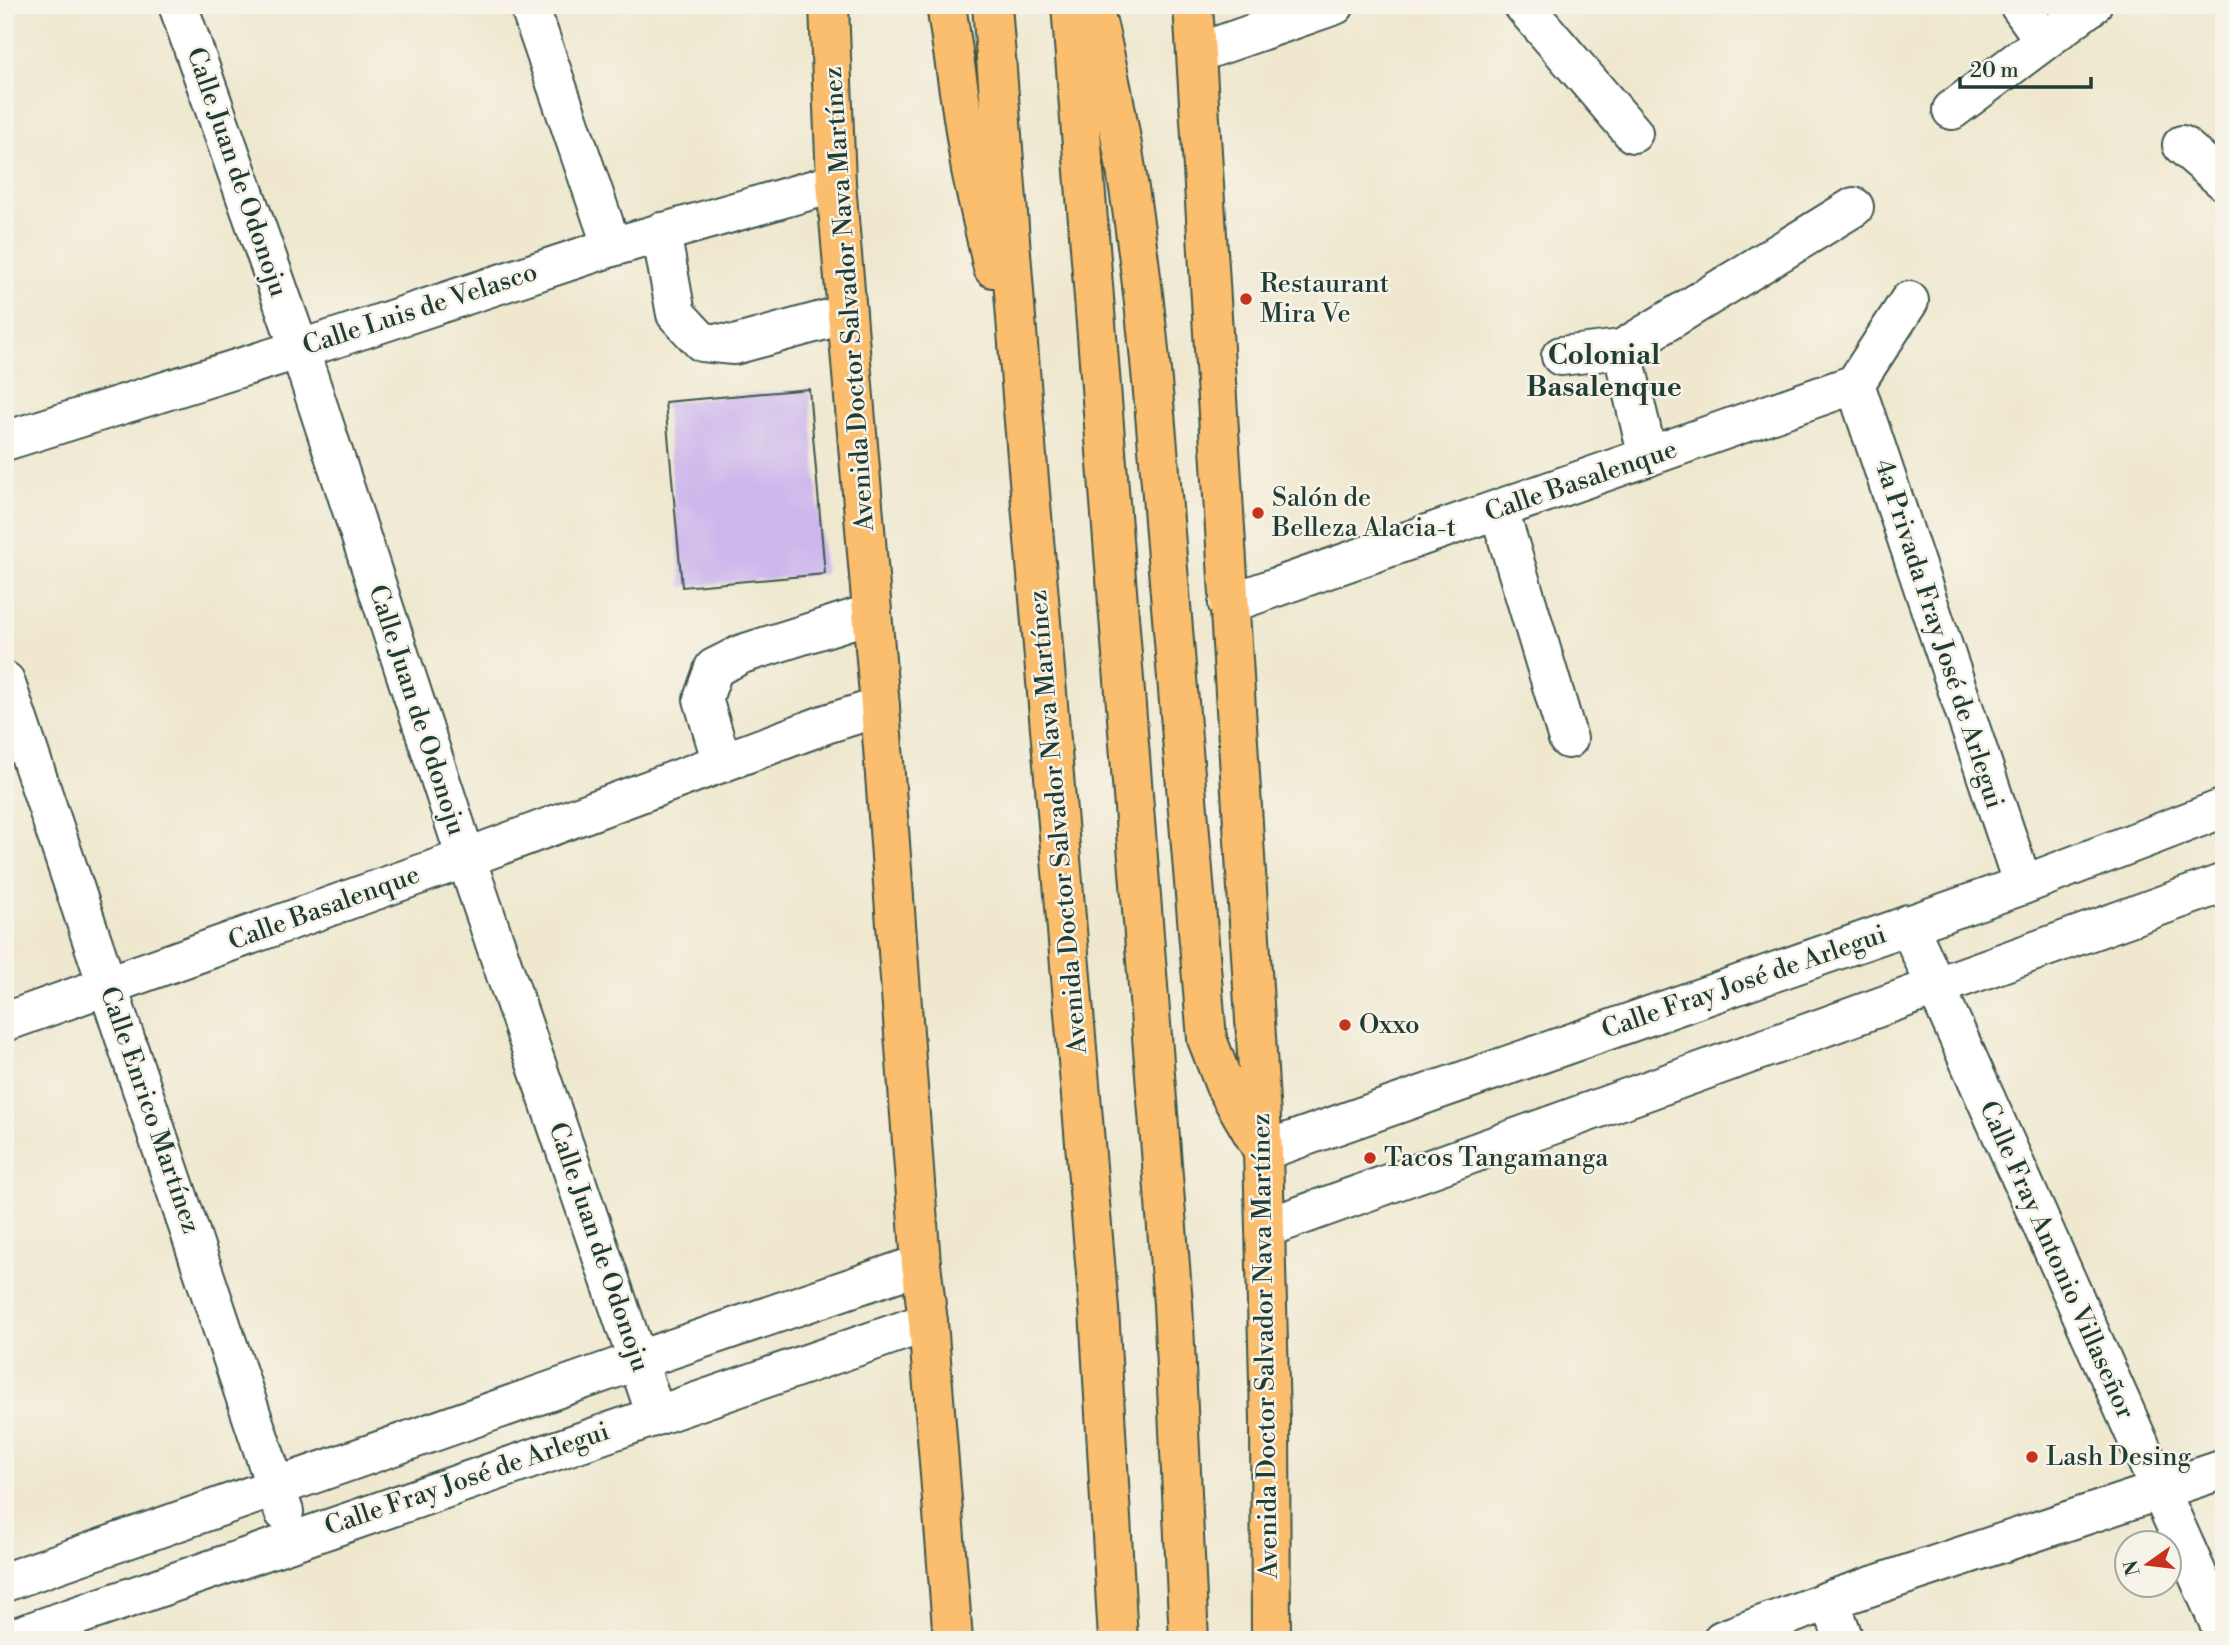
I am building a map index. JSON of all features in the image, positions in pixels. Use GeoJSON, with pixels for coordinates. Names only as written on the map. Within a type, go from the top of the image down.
{"type":"FeatureCollection","features":[{"type":"Feature","properties":{"kind":"main road","name":"Avenida Doctor Salvador Nava Martínez"},"geometry":{"type":"LineString","coordinates":[[829,5],[836,183],[953,1640]]}},
{"type":"Feature","properties":{"kind":"main road"},"geometry":{"type":"LineString","coordinates":[[946,5],[971,170],[1023,408]]}},
{"type":"Feature","properties":{"kind":"main road","name":"Avenida Doctor Salvador Nava Martínez"},"geometry":{"type":"LineString","coordinates":[[992,5],[1099,1309],[1118,1640]]}},
{"type":"Feature","properties":{"kind":"main road"},"geometry":{"type":"LineString","coordinates":[[1071,5],[1172,1304],[1189,1640]]}},
{"type":"Feature","properties":{"kind":"main road"},"geometry":{"type":"LineString","coordinates":[[1093,5],[1136,231],[1160,474],[1207,1039],[1225,1086],[1263,1151]]}},
{"type":"Feature","properties":{"kind":"main road","name":"Avenida Doctor Salvador Nava Martínez"},"geometry":{"type":"LineString","coordinates":[[1193,5],[1263,1151],[1270,1420],[1271,1640]]}},
{"type":"Feature","properties":{"kind":"street","name":"Calle Juan de Odonoju"},"geometry":{"type":"LineString","coordinates":[[178,5],[299,348],[466,858],[656,1415]]}},
{"type":"Feature","properties":{"kind":"street"},"geometry":{"type":"LineString","coordinates":[[528,5],[612,247]]}},
{"type":"Feature","properties":{"kind":"street"},"geometry":{"type":"LineString","coordinates":[[1197,53],[1335,5]]}},
{"type":"Feature","properties":{"kind":"street"},"geometry":{"type":"LineString","coordinates":[[1523,5],[1633,133]]}},
{"type":"Feature","properties":{"kind":"street"},"geometry":{"type":"LineString","coordinates":[[2019,5],[2044,40]]}},
{"type":"Feature","properties":{"kind":"street"},"geometry":{"type":"LineString","coordinates":[[1952,110],[2092,5]]}},
{"type":"Feature","properties":{"kind":"street"},"geometry":{"type":"LineString","coordinates":[[2182,145],[2224,181]]}},
{"type":"Feature","properties":{"kind":"street","name":"Calle Luis de Velasco"},"geometry":{"type":"LineString","coordinates":[[5,442],[612,247],[836,183]]}},
{"type":"Feature","properties":{"kind":"street"},"geometry":{"type":"LineString","coordinates":[[1561,356],[1622,349],[1854,207]]}},
{"type":"Feature","properties":{"kind":"street"},"geometry":{"type":"LineString","coordinates":[[661,232],[676,314],[702,342],[734,345],[847,314]]}},
{"type":"Feature","properties":{"kind":"street"},"geometry":{"type":"LineString","coordinates":[[1855,384],[1909,301]]}},
{"type":"Feature","properties":{"kind":"street"},"geometry":{"type":"LineString","coordinates":[[1622,349],[1647,457]]}},
{"type":"Feature","properties":{"kind":"street","name":"Calle Basalenque"},"geometry":{"type":"LineString","coordinates":[[1228,604],[1855,384]]}},
{"type":"Feature","properties":{"kind":"street","name":"4a Privada Fray José de Arlegui"},"geometry":{"type":"LineString","coordinates":[[1855,384],[2023,885]]}},
{"type":"Feature","properties":{"kind":"street"},"geometry":{"type":"LineString","coordinates":[[1499,510],[1568,739]]}},
{"type":"Feature","properties":{"kind":"street"},"geometry":{"type":"LineString","coordinates":[[722,763],[703,699],[714,668],[743,654],[872,613]]}},
{"type":"Feature","properties":{"kind":"street","name":"Calle Enrico Martínez"},"geometry":{"type":"LineString","coordinates":[[5,681],[294,1539]]}},
{"type":"Feature","properties":{"kind":"street","name":"Calle Basalenque"},"geometry":{"type":"LineString","coordinates":[[5,1022],[466,858],[826,724],[880,707]]}},
{"type":"Feature","properties":{"kind":"street","name":"Calle Fray José de Arlegui"},"geometry":{"type":"LineString","coordinates":[[1263,1151],[2023,885],[2224,808]]}},
{"type":"Feature","properties":{"kind":"street"},"geometry":{"type":"LineString","coordinates":[[1266,1228],[2224,883]]}},
{"type":"Feature","properties":{"kind":"street","name":"Calle Fray Antonio Villaseñor"},"geometry":{"type":"LineString","coordinates":[[1908,924],[2224,1634]]}},
{"type":"Feature","properties":{"kind":"street","name":"Calle Fray José de Arlegui"},"geometry":{"type":"LineString","coordinates":[[5,1582],[921,1264]]}},
{"type":"Feature","properties":{"kind":"street","name":"Calle Fray José de Arlegui"},"geometry":{"type":"LineString","coordinates":[[9,1629],[294,1539],[928,1322]]}},
{"type":"Feature","properties":{"kind":"street"},"geometry":{"type":"LineString","coordinates":[[1721,1640],[1830,1600],[2224,1469]]}},
{"type":"Feature","properties":{"kind":"street"},"geometry":{"type":"LineString","coordinates":[[1830,1600],[1844,1640]]}},
{"type":"Feature","properties":{"kind":"building"},"geometry":{"type":"Polygon","coordinates":[[[809,389],[825,574],[682,587],[665,402],[809,389]]]}},
{"type":"Feature","properties":{"kind":"place","name":"Restaurant Mira Ve"},"geometry":{"type":"Point","coordinates":[1246,299]}},
{"type":"Feature","properties":{"kind":"place","name":"Salón de Belleza Alacia-t"},"geometry":{"type":"Point","coordinates":[1258,513]}},
{"type":"Feature","properties":{"kind":"place","name":"Oxxo"},"geometry":{"type":"Point","coordinates":[1345,1025]}},
{"type":"Feature","properties":{"kind":"place","name":"Tacos Tangamanga"},"geometry":{"type":"Point","coordinates":[1370,1158]}},
{"type":"Feature","properties":{"kind":"place","name":"Lash Desing"},"geometry":{"type":"Point","coordinates":[2032,1457]}},
{"type":"Feature","properties":{"kind":"district","name":"Colonial Basalenque"},"geometry":{"type":"Point","coordinates":[1604,371]}}]}
